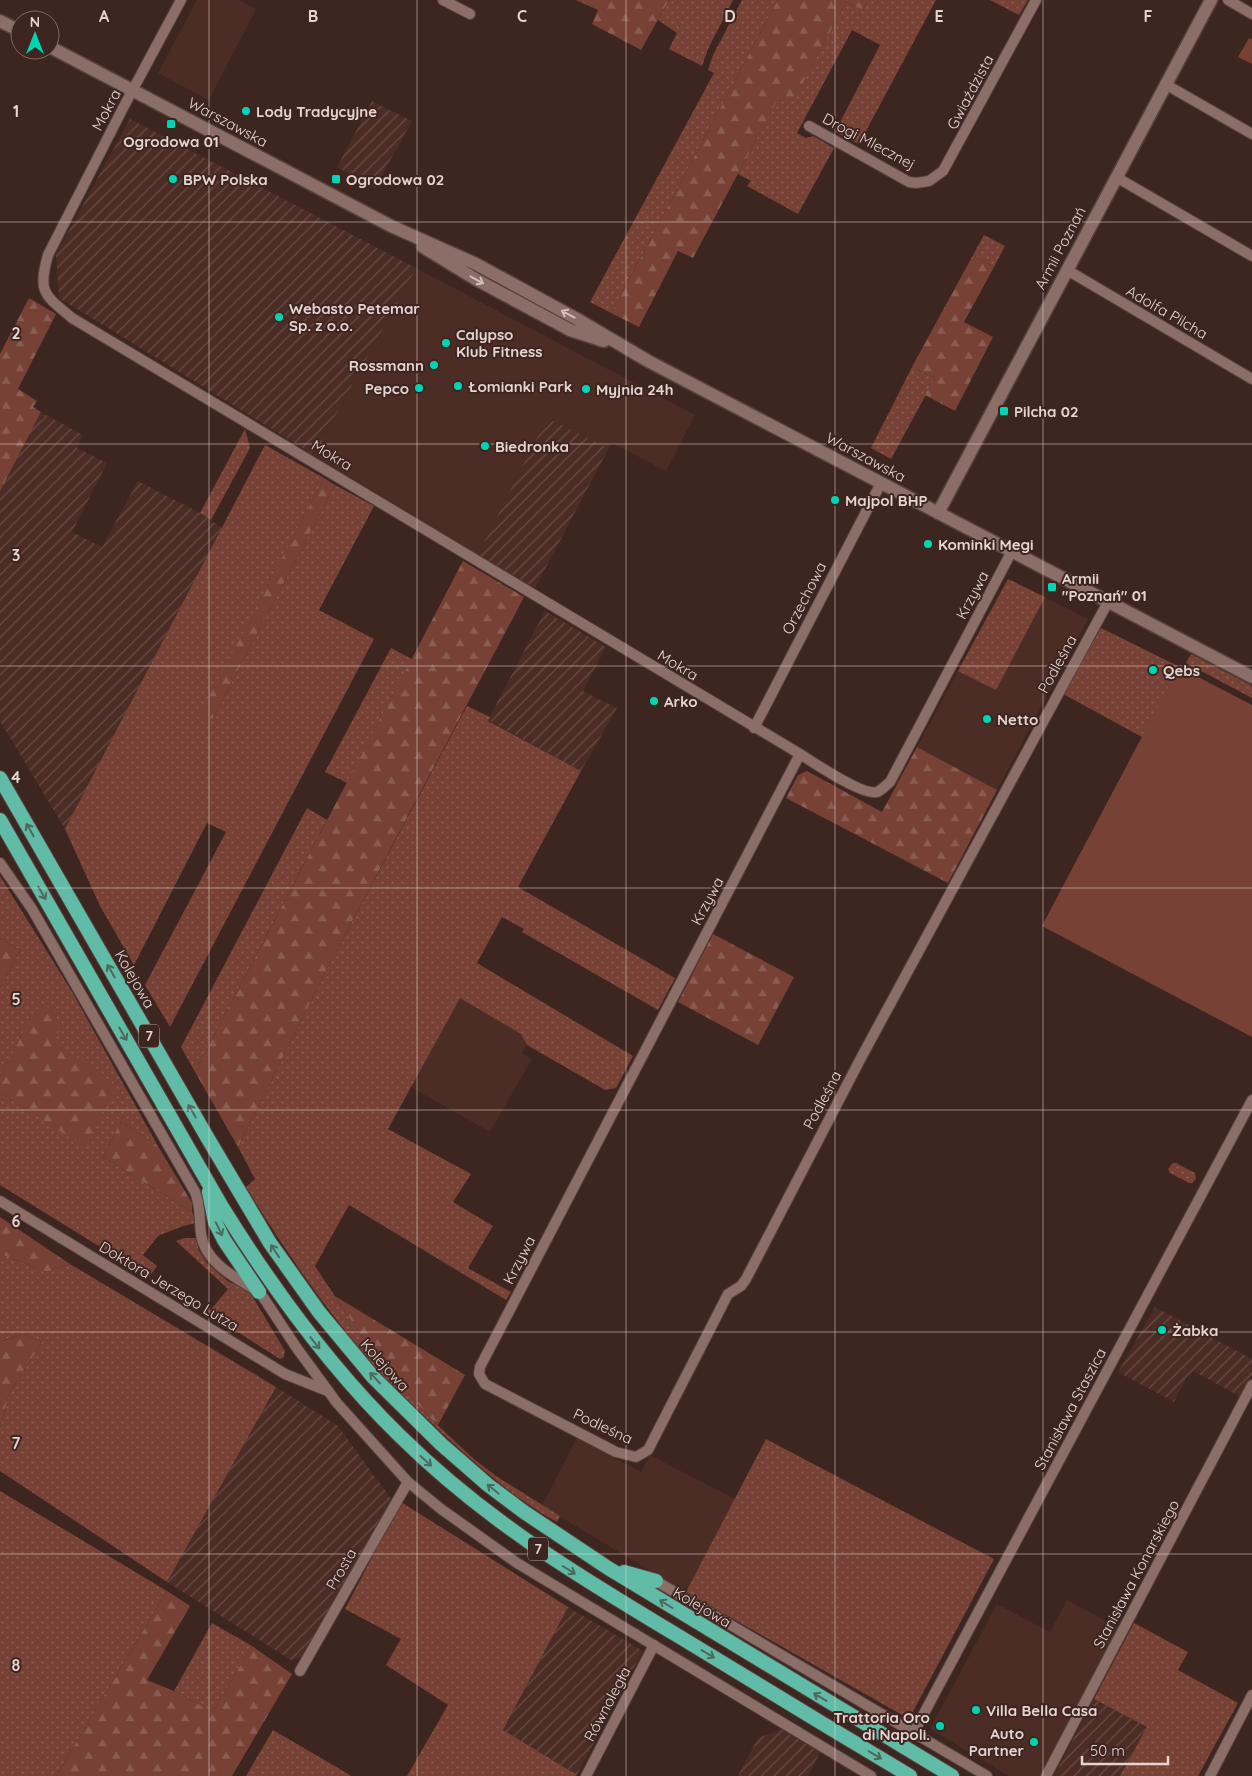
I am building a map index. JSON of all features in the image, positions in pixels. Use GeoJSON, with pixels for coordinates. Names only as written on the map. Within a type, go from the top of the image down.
{"type":"FeatureCollection","features":[{"type":"Feature","properties":{"kind":"highway","name":"Kolejowa"},"geometry":{"type":"LineString","coordinates":[[0,778],[270,1243],[303,1291],[373,1377],[441,1444],[502,1496],[608,1568],[952,1776]]}},
{"type":"Feature","properties":{"kind":"highway","name":"7"},"geometry":{"type":"LineString","coordinates":[[0,820],[207,1181],[268,1279],[318,1346],[384,1420],[450,1482],[508,1528],[560,1564],[910,1776]]}},
{"type":"Feature","properties":{"kind":"highway"},"geometry":{"type":"LineString","coordinates":[[207,1181],[215,1222],[224,1240],[259,1292]]}},
{"type":"Feature","properties":{"kind":"highway"},"geometry":{"type":"LineString","coordinates":[[608,1568],[656,1581]]}},
{"type":"Feature","properties":{"kind":"street","name":"Mokra"},"geometry":{"type":"LineString","coordinates":[[181,0],[48,255],[42,274],[46,296],[72,318],[800,754]]}},
{"type":"Feature","properties":{"kind":"street"},"geometry":{"type":"LineString","coordinates":[[443,0],[470,14]]}},
{"type":"Feature","properties":{"kind":"street","name":"Gwiaździsta"},"geometry":{"type":"LineString","coordinates":[[916,183],[929,180],[943,171],[1036,0]]}},
{"type":"Feature","properties":{"kind":"street","name":"Armii Poznań"},"geometry":{"type":"LineString","coordinates":[[938,513],[1211,0]]}},
{"type":"Feature","properties":{"kind":"street"},"geometry":{"type":"LineString","coordinates":[[1228,0],[1252,14]]}},
{"type":"Feature","properties":{"kind":"street","name":"Warszawska"},"geometry":{"type":"LineString","coordinates":[[60,52],[463,265],[570,330],[625,348],[1252,677]]}},
{"type":"Feature","properties":{"kind":"street"},"geometry":{"type":"LineString","coordinates":[[1165,84],[1252,134]]}},
{"type":"Feature","properties":{"kind":"street","name":"Drogi Mlecznej"},"geometry":{"type":"LineString","coordinates":[[809,126],[906,180],[916,183]]}},
{"type":"Feature","properties":{"kind":"street"},"geometry":{"type":"LineString","coordinates":[[1116,178],[1252,256]]}},
{"type":"Feature","properties":{"kind":"street","name":"Adolfa Pilcha"},"geometry":{"type":"LineString","coordinates":[[1067,270],[1252,379]]}},
{"type":"Feature","properties":{"kind":"street","name":"Orzechowa"},"geometry":{"type":"LineString","coordinates":[[754,728],[881,483]]}},
{"type":"Feature","properties":{"kind":"street","name":"Krzywa"},"geometry":{"type":"LineString","coordinates":[[485,1384],[479,1374],[480,1367],[800,754],[860,789],[877,792],[884,788],[894,773],[1012,551]]}},
{"type":"Feature","properties":{"kind":"street","name":"Podleśna"},"geometry":{"type":"LineString","coordinates":[[485,1384],[616,1452],[636,1457],[648,1450],[728,1294],[740,1286],[746,1279],[862,1056],[1108,602]]}},
{"type":"Feature","properties":{"kind":"street"},"geometry":{"type":"LineString","coordinates":[[0,863],[32,909],[195,1192],[200,1203],[200,1231],[203,1243],[209,1254],[218,1264],[259,1292],[326,1390],[408,1482],[441,1509],[517,1563],[871,1776]]}},
{"type":"Feature","properties":{"kind":"street","name":"Stanisława Staszica"},"geometry":{"type":"LineString","coordinates":[[914,1732],[1252,1100]]}},
{"type":"Feature","properties":{"kind":"street","name":"Doktora Jerzego Lutza"},"geometry":{"type":"LineString","coordinates":[[0,1201],[286,1374],[326,1390]]}},
{"type":"Feature","properties":{"kind":"street","name":"Stanisława Konarskiego"},"geometry":{"type":"LineString","coordinates":[[1046,1776],[1252,1385]]}},
{"type":"Feature","properties":{"kind":"street","name":"Prosta"},"geometry":{"type":"LineString","coordinates":[[300,1671],[408,1482]]}},
{"type":"Feature","properties":{"kind":"street","name":"Kolejowa"},"geometry":{"type":"LineString","coordinates":[[656,1581],[987,1776]]}},
{"type":"Feature","properties":{"kind":"street","name":"Równoległa"},"geometry":{"type":"LineString","coordinates":[[586,1776],[654,1645]]}},
{"type":"Feature","properties":{"kind":"street"},"geometry":{"type":"LineString","coordinates":[[1210,1776],[1252,1696]]}},
{"type":"Feature","properties":{"kind":"shaded area"},"geometry":{"type":"Polygon","coordinates":[[[197,0],[238,0],[256,9],[209,100],[158,73],[197,0]]]}},
{"type":"Feature","properties":{"kind":"shaded area"},"geometry":{"type":"Polygon","coordinates":[[[372,101],[412,121],[375,188],[337,167],[372,101]]]}},
{"type":"Feature","properties":{"kind":"shaded area"},"geometry":{"type":"Polygon","coordinates":[[[130,119],[416,268],[314,455],[59,298],[56,254],[130,119]]]}},
{"type":"Feature","properties":{"kind":"shaded area","name":"Łomianki Park"},"geometry":{"type":"Polygon","coordinates":[[[416,268],[695,415],[666,471],[612,443],[609,448],[547,418],[478,554],[314,455],[416,268]]]}},
{"type":"Feature","properties":{"kind":"shaded area"},"geometry":{"type":"Polygon","coordinates":[[[41,412],[83,435],[77,448],[107,463],[72,532],[102,547],[138,481],[200,513],[222,528],[65,829],[0,721],[0,491],[41,412]]]}},
{"type":"Feature","properties":{"kind":"shaded area"},"geometry":{"type":"Polygon","coordinates":[[[547,418],[609,448],[535,588],[478,554],[547,418]]]}},
{"type":"Feature","properties":{"kind":"shaded area"},"geometry":{"type":"Polygon","coordinates":[[[1008,579],[1088,619],[997,790],[917,747],[1008,579]]]}},
{"type":"Feature","properties":{"kind":"shaded area"},"geometry":{"type":"Polygon","coordinates":[[[545,611],[606,647],[583,691],[617,708],[581,771],[488,720],[545,611]]]}},
{"type":"Feature","properties":{"kind":"shaded area"},"geometry":{"type":"Polygon","coordinates":[[[460,997],[522,1034],[527,1045],[522,1053],[532,1059],[490,1132],[411,1087],[460,997]]]}},
{"type":"Feature","properties":{"kind":"shaded area"},"geometry":{"type":"Polygon","coordinates":[[[1155,1307],[1252,1359],[1252,1375],[1241,1397],[1193,1371],[1190,1376],[1188,1375],[1174,1402],[1118,1372],[1155,1307]]]}},
{"type":"Feature","properties":{"kind":"shaded area"},"geometry":{"type":"Polygon","coordinates":[[[276,1387],[338,1426],[392,1500],[301,1657],[291,1660],[167,1582],[276,1387]]]}},
{"type":"Feature","properties":{"kind":"shaded area"},"geometry":{"type":"Polygon","coordinates":[[[577,1438],[641,1472],[650,1455],[735,1499],[686,1592],[542,1506],[577,1438]]]}},
{"type":"Feature","properties":{"kind":"shaded area"},"geometry":{"type":"Polygon","coordinates":[[[1067,1600],[1119,1628],[1039,1776],[1009,1776],[930,1729],[997,1604],[1050,1632],[1067,1600]]]}},
{"type":"Feature","properties":{"kind":"shaded area"},"geometry":{"type":"Polygon","coordinates":[[[568,1607],[643,1651],[577,1775],[503,1730],[568,1607]]]}},
{"type":"Feature","properties":{"kind":"shaded area"},"geometry":{"type":"Polygon","coordinates":[[[1094,1699],[1147,1727],[1120,1776],[1054,1776],[1094,1699]]]}},
{"type":"Feature","properties":{"kind":"shaded area"},"geometry":{"type":"Polygon","coordinates":[[[781,1729],[820,1753],[808,1776],[738,1776],[758,1738],[781,1729]]]}},
{"type":"Feature","properties":{"kind":"green space"},"geometry":{"type":"Polygon","coordinates":[[[576,0],[669,0],[641,50],[592,24],[598,10],[576,0]]]}},
{"type":"Feature","properties":{"kind":"green space"},"geometry":{"type":"Polygon","coordinates":[[[669,0],[733,0],[708,49],[702,66],[669,49],[677,33],[658,20],[669,0]]]}},
{"type":"Feature","properties":{"kind":"green space"},"geometry":{"type":"Polygon","coordinates":[[[742,0],[778,0],[611,313],[590,302],[714,73],[708,70],[713,55],[742,0]]]}},
{"type":"Feature","properties":{"kind":"green space"},"geometry":{"type":"Polygon","coordinates":[[[778,0],[868,0],[863,10],[846,2],[793,101],[780,95],[693,258],[678,251],[639,327],[611,313],[778,0]]]}},
{"type":"Feature","properties":{"kind":"green space"},"geometry":{"type":"Polygon","coordinates":[[[868,0],[936,0],[859,144],[835,132],[880,45],[852,30],[797,133],[806,138],[813,136],[834,148],[798,214],[747,186],[751,181],[738,174],[780,94],[793,100],[846,2],[863,10],[868,0]]]}},
{"type":"Feature","properties":{"kind":"green space"},"geometry":{"type":"Polygon","coordinates":[[[990,0],[1028,0],[1019,15],[990,0]]]}},
{"type":"Feature","properties":{"kind":"green space"},"geometry":{"type":"Polygon","coordinates":[[[1249,38],[1252,39],[1252,64],[1238,57],[1249,38]]]}},
{"type":"Feature","properties":{"kind":"green space"},"geometry":{"type":"Polygon","coordinates":[[[984,235],[1005,246],[994,267],[973,255],[984,235]]]}},
{"type":"Feature","properties":{"kind":"green space"},"geometry":{"type":"Polygon","coordinates":[[[973,255],[994,267],[964,322],[993,337],[955,411],[925,395],[935,378],[912,367],[973,255]]]}},
{"type":"Feature","properties":{"kind":"green space"},"geometry":{"type":"Polygon","coordinates":[[[29,298],[56,314],[18,389],[37,401],[33,407],[41,412],[0,491],[0,354],[29,298]]]}},
{"type":"Feature","properties":{"kind":"green space"},"geometry":{"type":"Polygon","coordinates":[[[912,367],[935,378],[891,459],[871,448],[912,367]]]}},
{"type":"Feature","properties":{"kind":"green space"},"geometry":{"type":"Polygon","coordinates":[[[245,429],[250,448],[211,520],[200,513],[245,429]]]}},
{"type":"Feature","properties":{"kind":"green space"},"geometry":{"type":"Polygon","coordinates":[[[265,445],[324,478],[200,716],[213,718],[335,485],[374,506],[319,610],[374,639],[170,1027],[145,985],[226,832],[207,823],[134,965],[100,906],[65,829],[265,445]]]}},
{"type":"Feature","properties":{"kind":"green space"},"geometry":{"type":"Polygon","coordinates":[[[324,478],[335,485],[213,718],[207,719],[199,716],[324,478]]]}},
{"type":"Feature","properties":{"kind":"green space"},"geometry":{"type":"Polygon","coordinates":[[[463,561],[524,597],[329,965],[238,1147],[195,1072],[463,561]]]}},
{"type":"Feature","properties":{"kind":"green space"},"geometry":{"type":"Polygon","coordinates":[[[1008,579],[1045,597],[996,690],[958,671],[1008,579]]]}},
{"type":"Feature","properties":{"kind":"green space"},"geometry":{"type":"Polygon","coordinates":[[[1101,628],[1182,668],[1042,926],[1142,737],[1063,694],[1101,628]]]}},
{"type":"Feature","properties":{"kind":"green space"},"geometry":{"type":"Polygon","coordinates":[[[391,648],[412,659],[347,783],[325,772],[391,648]]]}},
{"type":"Feature","properties":{"kind":"green space"},"geometry":{"type":"Polygon","coordinates":[[[1191,654],[1252,686],[1252,698],[1186,663],[1191,654]]]}},
{"type":"Feature","properties":{"kind":"green space"},"geometry":{"type":"Polygon","coordinates":[[[1179,667],[1252,705],[1252,1037],[1042,926],[1179,667]]]}},
{"type":"Feature","properties":{"kind":"green space"},"geometry":{"type":"Polygon","coordinates":[[[467,706],[490,717],[488,721],[581,771],[518,887],[675,978],[658,1010],[522,932],[524,929],[502,917],[477,963],[633,1056],[616,1088],[605,1090],[527,1045],[521,1034],[460,998],[388,1129],[471,1174],[453,1202],[493,1226],[468,1268],[511,1292],[506,1300],[349,1205],[315,1266],[374,1355],[430,1418],[474,1459],[496,1476],[560,1516],[557,1522],[525,1502],[481,1468],[398,1391],[365,1356],[311,1286],[246,1187],[255,1179],[238,1147],[329,965],[467,706]]]}},
{"type":"Feature","properties":{"kind":"green space"},"geometry":{"type":"Polygon","coordinates":[[[917,747],[997,790],[948,883],[786,798],[798,775],[807,771],[882,812],[917,747]]]}},
{"type":"Feature","properties":{"kind":"green space"},"geometry":{"type":"Polygon","coordinates":[[[307,808],[327,820],[195,1072],[181,1047],[307,808]]]}},
{"type":"Feature","properties":{"kind":"green space"},"geometry":{"type":"Polygon","coordinates":[[[0,876],[71,990],[158,1146],[121,1121],[103,1157],[192,1212],[196,1223],[158,1236],[143,1255],[157,1266],[149,1277],[0,1185],[0,1093],[84,1145],[40,1002],[0,1077],[0,988],[20,950],[0,938],[0,876]]]}},
{"type":"Feature","properties":{"kind":"green space"},"geometry":{"type":"Polygon","coordinates":[[[713,934],[794,977],[758,1045],[678,1002],[713,934]]]}},
{"type":"Feature","properties":{"kind":"green space"},"geometry":{"type":"Polygon","coordinates":[[[0,938],[20,950],[0,988],[0,938]]]}},
{"type":"Feature","properties":{"kind":"green space"},"geometry":{"type":"Polygon","coordinates":[[[39,1002],[56,1013],[59,1031],[54,1041],[117,1086],[84,1146],[0,1093],[0,1077],[39,1002]]]}},
{"type":"Feature","properties":{"kind":"green space"},"geometry":{"type":"Polygon","coordinates":[[[121,1121],[158,1146],[192,1203],[192,1212],[103,1157],[121,1121]]]}},
{"type":"Feature","properties":{"kind":"green space"},"geometry":{"type":"Polygon","coordinates":[[[1173,1163],[1195,1173],[1196,1179],[1189,1183],[1170,1173],[1168,1169],[1173,1163]]]}},
{"type":"Feature","properties":{"kind":"green space"},"geometry":{"type":"Polygon","coordinates":[[[0,1217],[70,1264],[47,1272],[0,1254],[0,1217]]]}},
{"type":"Feature","properties":{"kind":"green space"},"geometry":{"type":"Polygon","coordinates":[[[184,1238],[198,1238],[198,1249],[207,1263],[229,1282],[248,1289],[285,1351],[284,1357],[280,1359],[208,1313],[228,1289],[176,1241],[184,1238]]]}},
{"type":"Feature","properties":{"kind":"green space"},"geometry":{"type":"Polygon","coordinates":[[[0,1254],[47,1272],[70,1264],[276,1387],[167,1582],[0,1471],[0,1428],[9,1394],[42,1342],[24,1334],[2,1341],[0,1339],[0,1254]]]}},
{"type":"Feature","properties":{"kind":"green space"},"geometry":{"type":"Polygon","coordinates":[[[335,1296],[465,1375],[438,1425],[374,1355],[335,1296]]]}},
{"type":"Feature","properties":{"kind":"green space"},"geometry":{"type":"Polygon","coordinates":[[[24,1334],[42,1342],[9,1394],[0,1428],[0,1339],[3,1341],[24,1334]]]}},
{"type":"Feature","properties":{"kind":"green space"},"geometry":{"type":"Polygon","coordinates":[[[766,1439],[994,1559],[909,1719],[686,1592],[766,1439]]]}},
{"type":"Feature","properties":{"kind":"green space"},"geometry":{"type":"Polygon","coordinates":[[[0,1491],[167,1591],[56,1776],[0,1776],[0,1491]]]}},
{"type":"Feature","properties":{"kind":"green space"},"geometry":{"type":"Polygon","coordinates":[[[401,1502],[568,1607],[503,1730],[576,1776],[407,1776],[448,1705],[386,1665],[401,1639],[345,1609],[401,1502]]]}},
{"type":"Feature","properties":{"kind":"green space"},"geometry":{"type":"Polygon","coordinates":[[[167,1591],[190,1606],[147,1680],[174,1691],[213,1712],[252,1646],[292,1674],[232,1776],[56,1776],[167,1591]]]}},
{"type":"Feature","properties":{"kind":"green space"},"geometry":{"type":"Polygon","coordinates":[[[212,1623],[252,1646],[213,1712],[174,1691],[212,1623]]]}},
{"type":"Feature","properties":{"kind":"green space"},"geometry":{"type":"Polygon","coordinates":[[[1134,1623],[1188,1652],[1178,1670],[1238,1703],[1198,1776],[1120,1776],[1147,1727],[1094,1699],[1134,1623]]]}},
{"type":"Feature","properties":{"kind":"green space"},"geometry":{"type":"Polygon","coordinates":[[[273,1730],[345,1772],[351,1776],[246,1776],[273,1730]]]}},
{"type":"Feature","properties":{"kind":"place","name":"Lody Tradycyjne"},"geometry":{"type":"Point","coordinates":[246,111]}},
{"type":"Feature","properties":{"kind":"place","name":"Ogrodowa 01"},"geometry":{"type":"Point","coordinates":[171,124]}},
{"type":"Feature","properties":{"kind":"place","name":"BPW Polska"},"geometry":{"type":"Point","coordinates":[173,179]}},
{"type":"Feature","properties":{"kind":"place","name":"Ogrodowa 02"},"geometry":{"type":"Point","coordinates":[336,179]}},
{"type":"Feature","properties":{"kind":"place","name":"Webasto Petemar Sp. z o.o."},"geometry":{"type":"Point","coordinates":[279,317]}},
{"type":"Feature","properties":{"kind":"place","name":"Calypso Klub Fitness"},"geometry":{"type":"Point","coordinates":[446,343]}},
{"type":"Feature","properties":{"kind":"place","name":"Rossmann"},"geometry":{"type":"Point","coordinates":[434,365]}},
{"type":"Feature","properties":{"kind":"place","name":"Łomianki Park"},"geometry":{"type":"Point","coordinates":[458,386]}},
{"type":"Feature","properties":{"kind":"place","name":"Pepco"},"geometry":{"type":"Point","coordinates":[419,388]}},
{"type":"Feature","properties":{"kind":"place","name":"Myjnia 24h"},"geometry":{"type":"Point","coordinates":[586,389]}},
{"type":"Feature","properties":{"kind":"place","name":"Pilcha 02"},"geometry":{"type":"Point","coordinates":[1004,411]}},
{"type":"Feature","properties":{"kind":"place","name":"Biedronka"},"geometry":{"type":"Point","coordinates":[485,446]}},
{"type":"Feature","properties":{"kind":"place","name":"Majpol BHP"},"geometry":{"type":"Point","coordinates":[835,500]}},
{"type":"Feature","properties":{"kind":"place","name":"Kominki Megi"},"geometry":{"type":"Point","coordinates":[928,544]}},
{"type":"Feature","properties":{"kind":"place","name":"Armii \"Poznań\" 01"},"geometry":{"type":"Point","coordinates":[1052,587]}},
{"type":"Feature","properties":{"kind":"place","name":"Qebs"},"geometry":{"type":"Point","coordinates":[1153,670]}},
{"type":"Feature","properties":{"kind":"place","name":"Arko"},"geometry":{"type":"Point","coordinates":[654,701]}},
{"type":"Feature","properties":{"kind":"place","name":"Netto"},"geometry":{"type":"Point","coordinates":[987,719]}},
{"type":"Feature","properties":{"kind":"place","name":"Żabka"},"geometry":{"type":"Point","coordinates":[1162,1330]}},
{"type":"Feature","properties":{"kind":"place","name":"Villa Bella Casa"},"geometry":{"type":"Point","coordinates":[976,1710]}},
{"type":"Feature","properties":{"kind":"place","name":"Trattoria Oro di Napoli."},"geometry":{"type":"Point","coordinates":[940,1726]}},
{"type":"Feature","properties":{"kind":"place","name":"Auto Partner"},"geometry":{"type":"Point","coordinates":[1034,1742]}}]}
